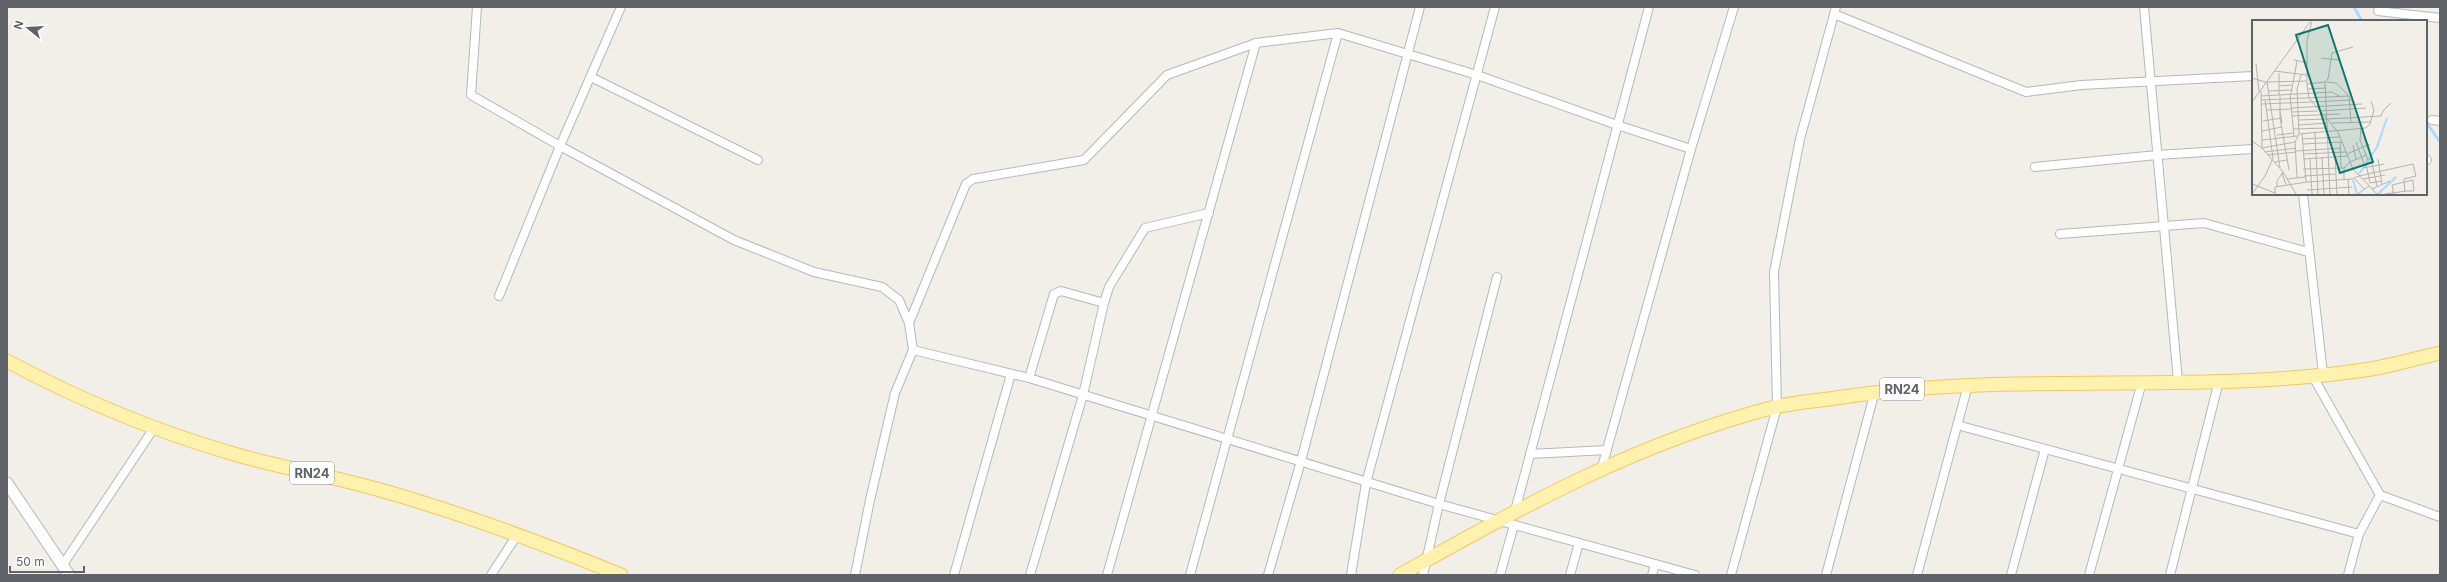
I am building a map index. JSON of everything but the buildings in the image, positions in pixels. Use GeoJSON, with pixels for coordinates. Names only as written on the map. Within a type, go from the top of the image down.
{"type":"FeatureCollection","features":[{"type":"Feature","properties":{"kind":"main road","name":"RN24"},"geometry":{"type":"LineString","coordinates":[[1400,575],[1496,520],[1602,467],[1688,434],[1777,407],[1875,391],[1931,386],[2219,381],[2318,374],[2372,368],[2440,353]]}},
{"type":"Feature","properties":{"kind":"main road","name":"RN24"},"geometry":{"type":"LineString","coordinates":[[7,361],[106,410],[154,428],[234,454],[379,490],[517,534],[621,575]]}},
{"type":"Feature","properties":{"kind":"main road"},"geometry":{"type":"LineString","coordinates":[[7,482],[66,570]]}},
{"type":"Feature","properties":{"kind":"street"},"geometry":{"type":"LineString","coordinates":[[477,7],[471,96],[734,240],[814,272],[882,288],[899,300],[909,323],[913,350],[895,393],[870,500],[855,575]]}},
{"type":"Feature","properties":{"kind":"street"},"geometry":{"type":"LineString","coordinates":[[499,296],[560,146],[621,7]]}},
{"type":"Feature","properties":{"kind":"street"},"geometry":{"type":"LineString","coordinates":[[1268,575],[1301,461],[1420,7]]}},
{"type":"Feature","properties":{"kind":"street"},"geometry":{"type":"LineString","coordinates":[[1351,575],[1366,483],[1496,7]]}},
{"type":"Feature","properties":{"kind":"street"},"geometry":{"type":"LineString","coordinates":[[1514,511],[1649,7]]}},
{"type":"Feature","properties":{"kind":"street"},"geometry":{"type":"LineString","coordinates":[[1602,467],[1691,149],[1734,7]]}},
{"type":"Feature","properties":{"kind":"street"},"geometry":{"type":"LineString","coordinates":[[2144,7],[2178,381]]}},
{"type":"Feature","properties":{"kind":"street"},"geometry":{"type":"LineString","coordinates":[[1731,575],[1777,407],[1774,272],[1800,139],[1835,11],[2026,92],[2081,85],[2252,76]]}},
{"type":"Feature","properties":{"kind":"street"},"geometry":{"type":"LineString","coordinates":[[2378,11],[2440,18]]}},
{"type":"Feature","properties":{"kind":"street"},"geometry":{"type":"LineString","coordinates":[[909,323],[966,184],[973,179],[1084,160],[1167,75],[1256,43],[1338,33],[1477,75],[1617,125],[1691,149]]}},
{"type":"Feature","properties":{"kind":"street"},"geometry":{"type":"LineString","coordinates":[[1190,575],[1338,33]]}},
{"type":"Feature","properties":{"kind":"street"},"geometry":{"type":"LineString","coordinates":[[1107,575],[1153,416],[1256,43]]}},
{"type":"Feature","properties":{"kind":"street"},"geometry":{"type":"LineString","coordinates":[[591,77],[758,160]]}},
{"type":"Feature","properties":{"kind":"street"},"geometry":{"type":"LineString","coordinates":[[2035,168],[2157,155],[2252,149]]}},
{"type":"Feature","properties":{"kind":"street"},"geometry":{"type":"LineString","coordinates":[[2303,195],[2318,374],[2380,495],[2440,517]]}},
{"type":"Feature","properties":{"kind":"street"},"geometry":{"type":"LineString","coordinates":[[1030,575],[1083,395],[1104,302],[1109,287],[1145,228],[1209,214]]}},
{"type":"Feature","properties":{"kind":"street"},"geometry":{"type":"LineString","coordinates":[[2060,234],[2204,223],[2308,252]]}},
{"type":"Feature","properties":{"kind":"street"},"geometry":{"type":"LineString","coordinates":[[1423,575],[1428,559],[1438,504],[1497,278]]}},
{"type":"Feature","properties":{"kind":"street"},"geometry":{"type":"LineString","coordinates":[[1029,378],[1054,294],[1060,291],[1104,302]]}},
{"type":"Feature","properties":{"kind":"street"},"geometry":{"type":"LineString","coordinates":[[913,350],[1029,378],[1301,461],[1366,483],[1695,575]]}},
{"type":"Feature","properties":{"kind":"street"},"geometry":{"type":"LineString","coordinates":[[954,575],[1011,374]]}},
{"type":"Feature","properties":{"kind":"street"},"geometry":{"type":"LineString","coordinates":[[2170,575],[2219,381]]}},
{"type":"Feature","properties":{"kind":"street"},"geometry":{"type":"LineString","coordinates":[[2089,575],[2142,382]]}},
{"type":"Feature","properties":{"kind":"street"},"geometry":{"type":"LineString","coordinates":[[1917,575],[1968,385]]}},
{"type":"Feature","properties":{"kind":"street"},"geometry":{"type":"LineString","coordinates":[[1826,575],[1875,391]]}},
{"type":"Feature","properties":{"kind":"street"},"geometry":{"type":"LineString","coordinates":[[1957,425],[2359,534]]}},
{"type":"Feature","properties":{"kind":"street"},"geometry":{"type":"LineString","coordinates":[[66,570],[154,428]]}},
{"type":"Feature","properties":{"kind":"street"},"geometry":{"type":"LineString","coordinates":[[2011,575],[2045,449]]}},
{"type":"Feature","properties":{"kind":"street"},"geometry":{"type":"LineString","coordinates":[[1530,454],[1607,450]]}},
{"type":"Feature","properties":{"kind":"street"},"geometry":{"type":"LineString","coordinates":[[2348,575],[2359,534],[2380,495]]}},
{"type":"Feature","properties":{"kind":"street"},"geometry":{"type":"LineString","coordinates":[[1500,575],[1514,525]]}},
{"type":"Feature","properties":{"kind":"street"},"geometry":{"type":"LineString","coordinates":[[491,575],[517,534]]}},
{"type":"Feature","properties":{"kind":"street"},"geometry":{"type":"LineString","coordinates":[[1570,575],[1579,543]]}},
{"type":"Feature","properties":{"kind":"street"},"geometry":{"type":"LineString","coordinates":[[1652,575],[1655,564]]}},
{"type":"Feature","properties":{"kind":"waterway"},"geometry":{"type":"LineString","coordinates":[[2354,7],[2361,20]]}},
{"type":"Feature","properties":{"kind":"waterway"},"geometry":{"type":"LineString","coordinates":[[2427,123],[2440,142]]}}]}
